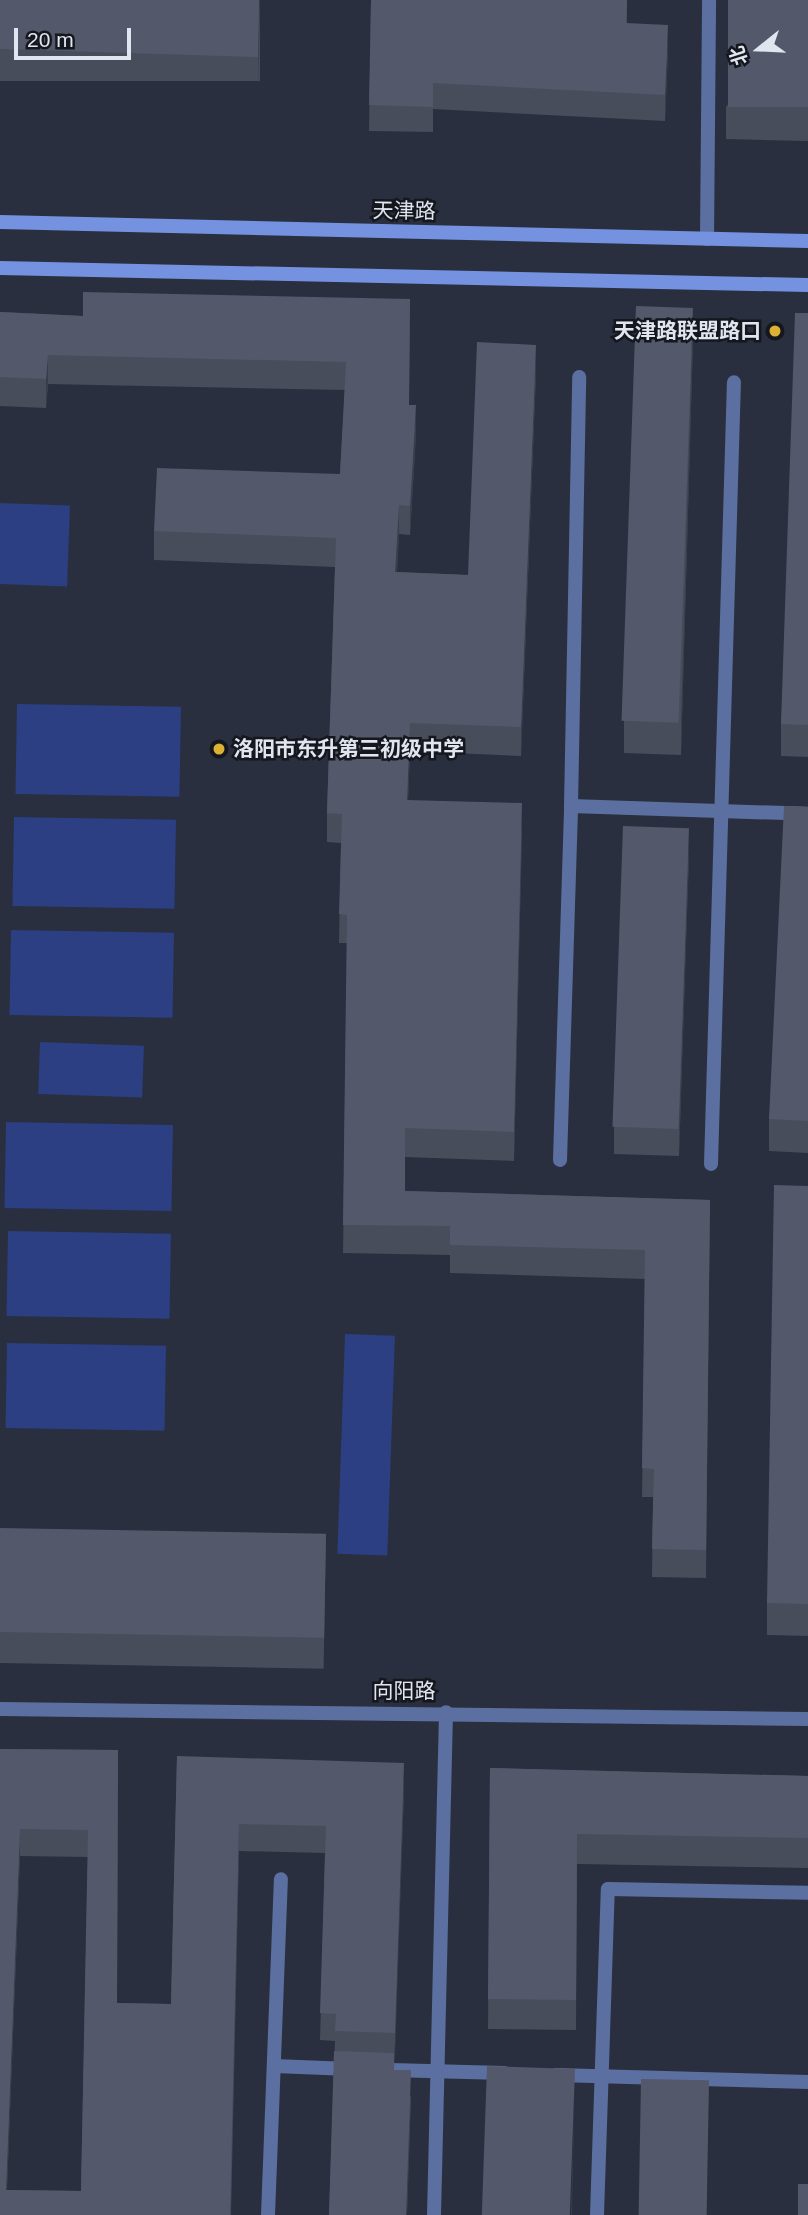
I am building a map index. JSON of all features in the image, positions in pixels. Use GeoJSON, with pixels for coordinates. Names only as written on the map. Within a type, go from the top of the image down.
{"type":"FeatureCollection","features":[{"type":"Feature","properties":{"kind":"main road","name":"天津路"},"geometry":{"type":"LineString","coordinates":[[0,222],[808,241]]}},
{"type":"Feature","properties":{"kind":"main road"},"geometry":{"type":"LineString","coordinates":[[0,268],[808,285]]}},
{"type":"Feature","properties":{"kind":"street"},"geometry":{"type":"LineString","coordinates":[[707,239],[709,0]]}},
{"type":"Feature","properties":{"kind":"street"},"geometry":{"type":"LineString","coordinates":[[560,1160],[571,806],[579,377]]}},
{"type":"Feature","properties":{"kind":"street"},"geometry":{"type":"LineString","coordinates":[[711,1164],[734,382]]}},
{"type":"Feature","properties":{"kind":"street"},"geometry":{"type":"LineString","coordinates":[[571,806],[808,814]]}},
{"type":"Feature","properties":{"kind":"street","name":"向阳路"},"geometry":{"type":"LineString","coordinates":[[0,1709],[446,1712],[808,1719]]}},
{"type":"Feature","properties":{"kind":"street"},"geometry":{"type":"LineString","coordinates":[[434,2215],[446,1712]]}},
{"type":"Feature","properties":{"kind":"street"},"geometry":{"type":"LineString","coordinates":[[268,2215],[281,1879]]}},
{"type":"Feature","properties":{"kind":"street"},"geometry":{"type":"LineString","coordinates":[[597,2215],[608,1889],[808,1893]]}},
{"type":"Feature","properties":{"kind":"street"},"geometry":{"type":"LineString","coordinates":[[274,2066],[519,2074]]}},
{"type":"Feature","properties":{"kind":"street"},"geometry":{"type":"LineString","coordinates":[[546,2074],[808,2082]]}},
{"type":"Feature","properties":{"kind":"shaded area"},"geometry":{"type":"Polygon","coordinates":[[[0,503],[70,505],[67,586],[0,584],[0,503]]]}},
{"type":"Feature","properties":{"kind":"shaded area"},"geometry":{"type":"Polygon","coordinates":[[[17,704],[181,707],[179,797],[15,794],[17,704]]]}},
{"type":"Feature","properties":{"kind":"shaded area"},"geometry":{"type":"Polygon","coordinates":[[[14,817],[176,820],[174,909],[12,906],[14,817]]]}},
{"type":"Feature","properties":{"kind":"shaded area"},"geometry":{"type":"Polygon","coordinates":[[[11,930],[174,933],[172,1018],[10,1015],[11,930]]]}},
{"type":"Feature","properties":{"kind":"shaded area"},"geometry":{"type":"Polygon","coordinates":[[[40,1042],[144,1046],[142,1098],[38,1094],[40,1042]]]}},
{"type":"Feature","properties":{"kind":"shaded area"},"geometry":{"type":"Polygon","coordinates":[[[6,1122],[173,1125],[171,1211],[4,1208],[6,1122]]]}},
{"type":"Feature","properties":{"kind":"shaded area"},"geometry":{"type":"Polygon","coordinates":[[[8,1231],[171,1234],[169,1319],[7,1316],[8,1231]]]}},
{"type":"Feature","properties":{"kind":"shaded area"},"geometry":{"type":"Polygon","coordinates":[[[345,1334],[395,1336],[387,1556],[337,1554],[345,1334]]]}},
{"type":"Feature","properties":{"kind":"shaded area"},"geometry":{"type":"Polygon","coordinates":[[[7,1343],[166,1346],[164,1431],[6,1428],[7,1343]]]}},
{"type":"Feature","properties":{"kind":"building"},"geometry":{"type":"Polygon","coordinates":[[[0,0],[259,0],[258,57],[0,49],[0,0]]]}},
{"type":"Feature","properties":{"kind":"building"},"geometry":{"type":"Polygon","coordinates":[[[371,0],[627,0],[626,23],[668,25],[665,95],[433,83],[433,107],[369,105],[371,0]]]}},
{"type":"Feature","properties":{"kind":"building"},"geometry":{"type":"Polygon","coordinates":[[[728,0],[808,0],[808,107],[728,107],[728,0]]]}},
{"type":"Feature","properties":{"kind":"building"},"geometry":{"type":"Polygon","coordinates":[[[83,292],[410,299],[409,405],[416,405],[410,506],[399,505],[395,572],[468,575],[477,342],[536,345],[521,727],[410,723],[407,800],[522,803],[514,1132],[405,1128],[405,1191],[710,1200],[706,1550],[652,1549],[654,1469],[642,1468],[645,1250],[450,1245],[450,1226],[343,1225],[347,915],[339,914],[342,814],[327,813],[336,538],[154,531],[157,468],[340,474],[346,362],[48,355],[46,379],[0,377],[0,312],[83,316],[83,292]]]}},
{"type":"Feature","properties":{"kind":"building"},"geometry":{"type":"Polygon","coordinates":[[[636,306],[693,308],[678,723],[622,721],[636,306]]]}},
{"type":"Feature","properties":{"kind":"building"},"geometry":{"type":"Polygon","coordinates":[[[795,313],[808,313],[808,725],[781,724],[795,313]]]}},
{"type":"Feature","properties":{"kind":"building"},"geometry":{"type":"Polygon","coordinates":[[[784,806],[808,807],[808,1121],[769,1119],[784,806]]]}},
{"type":"Feature","properties":{"kind":"building"},"geometry":{"type":"Polygon","coordinates":[[[623,826],[689,828],[678,1129],[612,1127],[623,826]]]}},
{"type":"Feature","properties":{"kind":"building"},"geometry":{"type":"Polygon","coordinates":[[[774,1185],[808,1186],[808,1604],[767,1603],[774,1185]]]}},
{"type":"Feature","properties":{"kind":"building"},"geometry":{"type":"Polygon","coordinates":[[[0,1528],[326,1534],[324,1638],[0,1632],[0,1528]]]}},
{"type":"Feature","properties":{"kind":"building"},"geometry":{"type":"Polygon","coordinates":[[[0,1749],[118,1750],[117,2003],[171,2004],[177,1756],[404,1763],[395,2033],[335,2031],[336,2014],[320,2013],[326,1826],[239,1824],[230,2215],[0,2215],[0,1749]],[[20,1829],[6,2190],[81,2191],[88,1830],[20,1829]]]}},
{"type":"Feature","properties":{"kind":"building"},"geometry":{"type":"Polygon","coordinates":[[[490,1768],[808,1776],[808,1838],[577,1834],[576,2000],[488,1999],[490,1768]]]}},
{"type":"Feature","properties":{"kind":"building"},"geometry":{"type":"Polygon","coordinates":[[[334,2051],[394,2053],[394,2070],[411,2070],[406,2215],[329,2215],[334,2051]]]}},
{"type":"Feature","properties":{"kind":"building"},"geometry":{"type":"Polygon","coordinates":[[[487,2066],[575,2069],[570,2215],[482,2215],[487,2066]]]}},
{"type":"Feature","properties":{"kind":"building"},"geometry":{"type":"Polygon","coordinates":[[[641,2079],[709,2080],[707,2215],[639,2215],[641,2079]]]}},
{"type":"Feature","properties":{"kind":"building"},"geometry":{"type":"Polygon","coordinates":[[[798,2184],[808,2184],[808,2215],[798,2215],[798,2184]]]}},
{"type":"Feature","properties":{"kind":"place","name":"天津路联盟路口"},"geometry":{"type":"Point","coordinates":[775,331]}},
{"type":"Feature","properties":{"kind":"place","name":"洛阳市东升第三初级中学"},"geometry":{"type":"Point","coordinates":[219,749]}}]}
